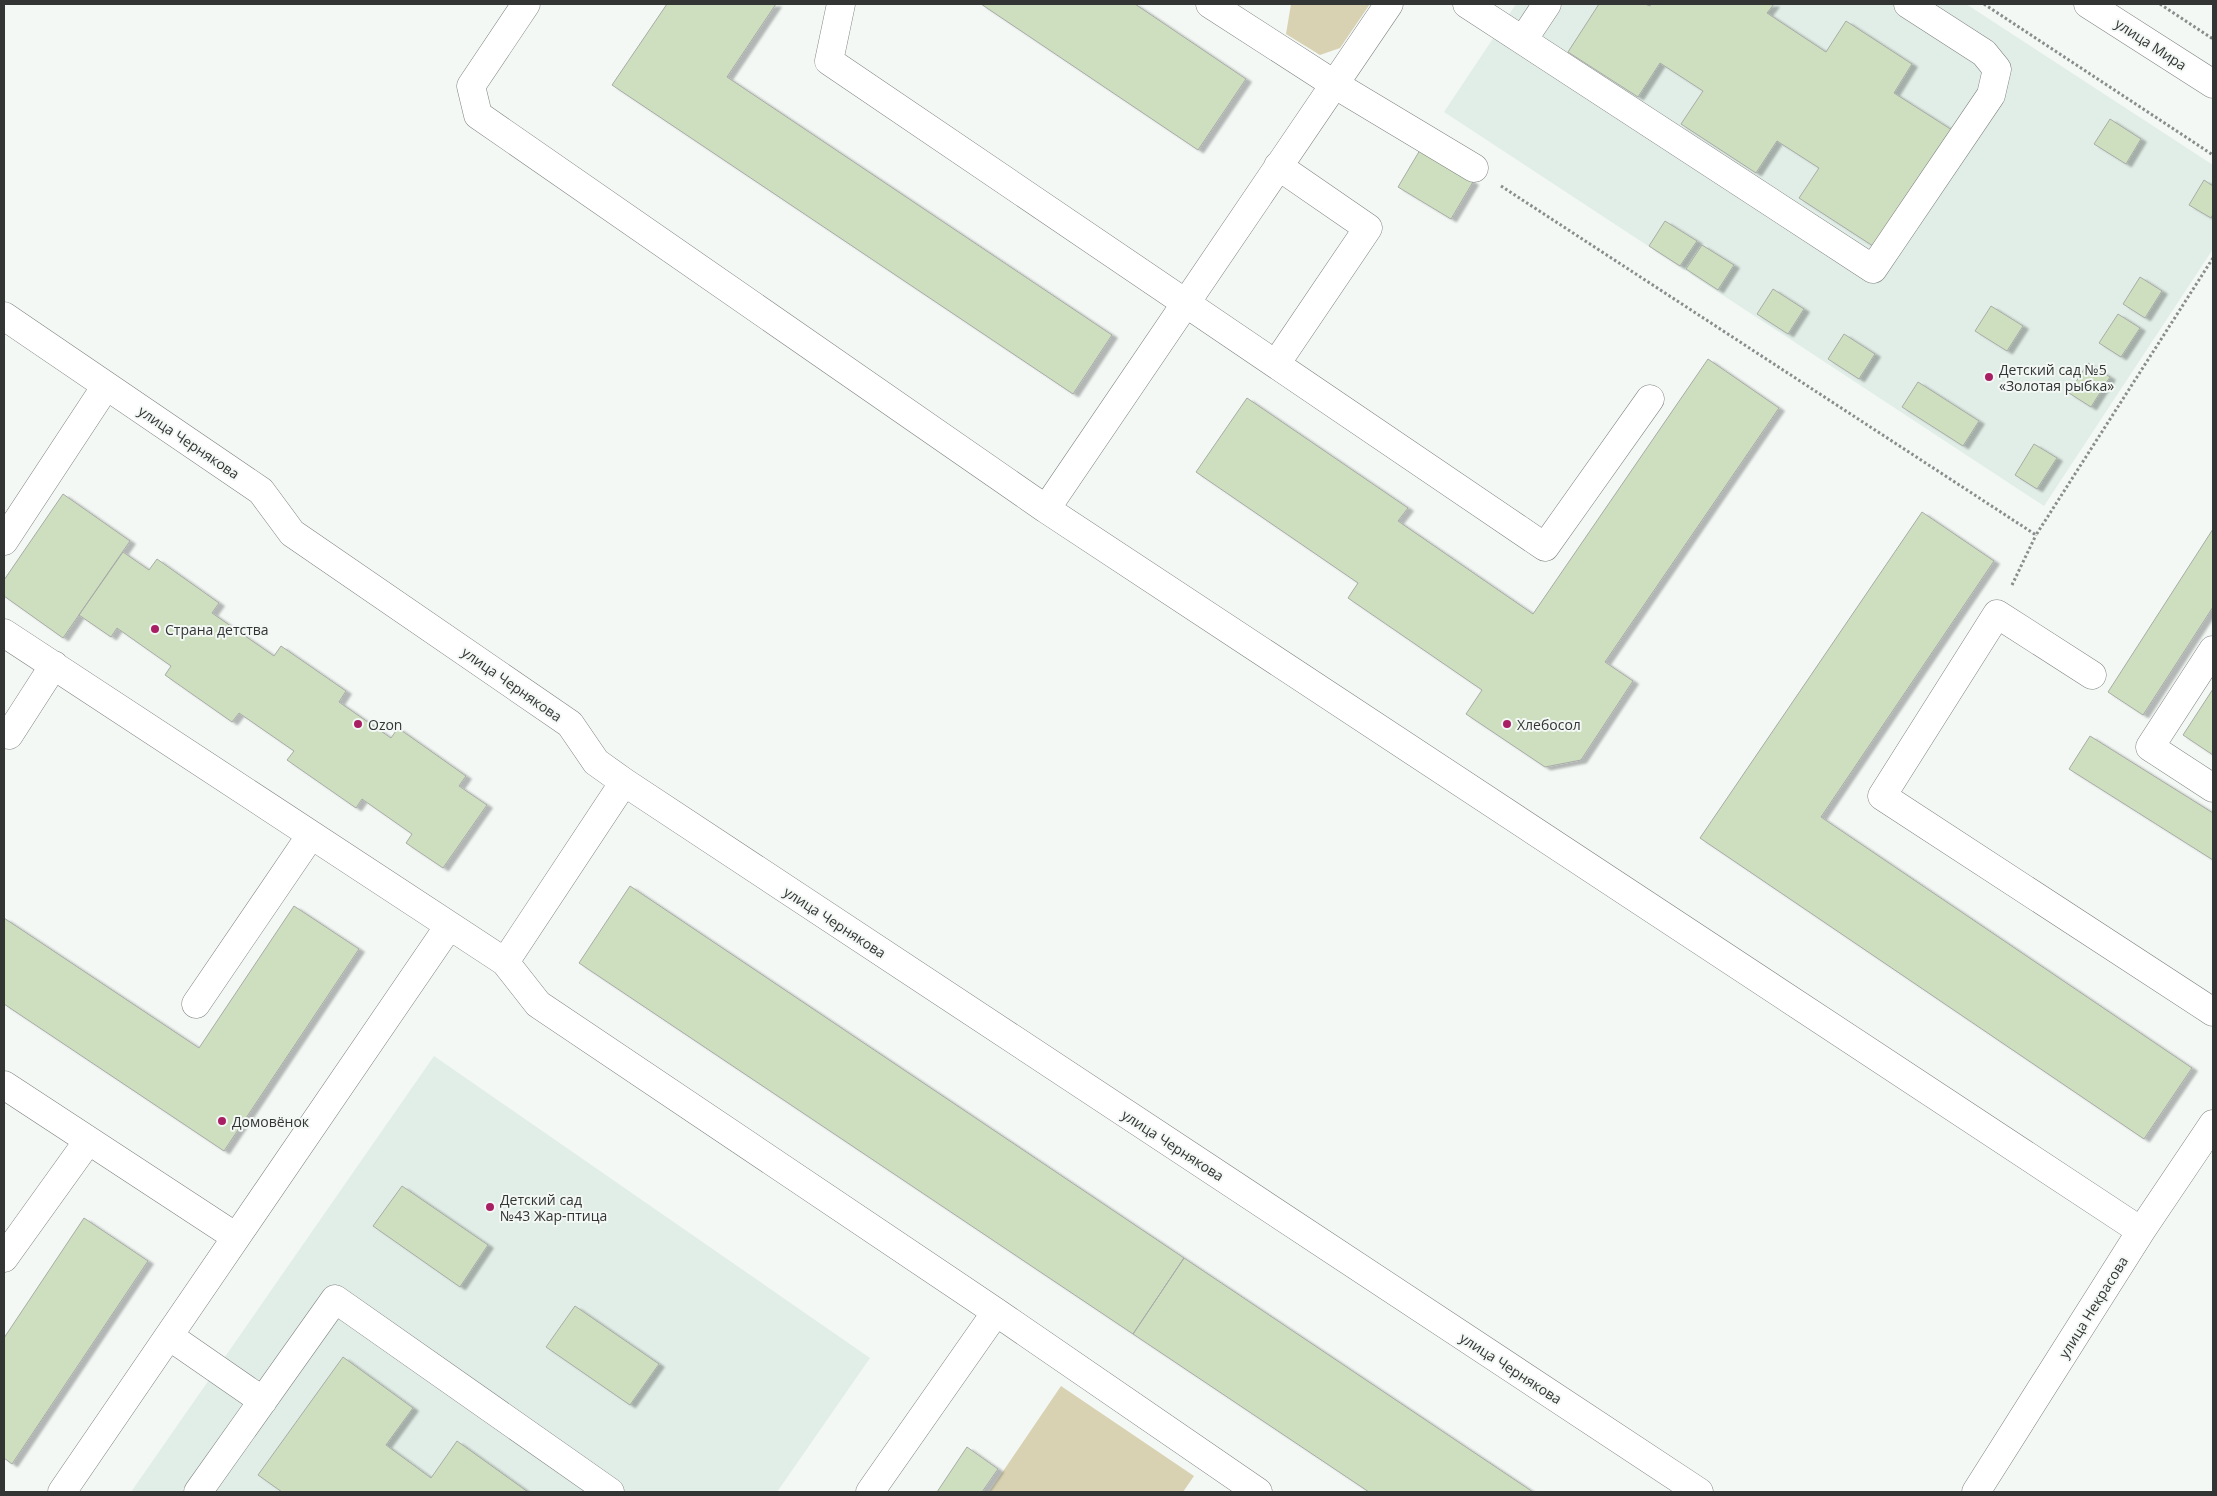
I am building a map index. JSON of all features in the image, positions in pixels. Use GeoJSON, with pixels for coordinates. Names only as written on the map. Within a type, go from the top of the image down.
{"type":"FeatureCollection","features":[{"type":"Feature","properties":{"kind":"street"},"geometry":{"type":"LineString","coordinates":[[526,4],[471,86],[478,115],[1046,509],[2141,1231]]}},
{"type":"Feature","properties":{"kind":"street"},"geometry":{"type":"LineString","coordinates":[[841,4],[829,61],[1545,547],[1650,400]]}},
{"type":"Feature","properties":{"kind":"street"},"geometry":{"type":"LineString","coordinates":[[1210,4],[1334,84],[1474,168]]}},
{"type":"Feature","properties":{"kind":"street"},"geometry":{"type":"LineString","coordinates":[[1046,509],[1389,4]]}},
{"type":"Feature","properties":{"kind":"street"},"geometry":{"type":"LineString","coordinates":[[1467,4],[1873,269],[1991,95],[1997,69],[1984,53],[1908,4]]}},
{"type":"Feature","properties":{"kind":"street"},"geometry":{"type":"LineString","coordinates":[[1523,40],[1547,4]]}},
{"type":"Feature","properties":{"kind":"street","name":"улица Мира"},"geometry":{"type":"LineString","coordinates":[[2088,4],[2213,84]]}},
{"type":"Feature","properties":{"kind":"street"},"geometry":{"type":"LineString","coordinates":[[1276,364],[1368,228],[1278,166]]}},
{"type":"Feature","properties":{"kind":"street","name":"улица Чернякова"},"geometry":{"type":"LineString","coordinates":[[4,316],[260,491],[292,533],[570,724],[596,762],[624,782],[1699,1492]]}},
{"type":"Feature","properties":{"kind":"street"},"geometry":{"type":"LineString","coordinates":[[4,541],[106,386]]}},
{"type":"Feature","properties":{"kind":"street"},"geometry":{"type":"LineString","coordinates":[[2092,675],[1997,614],[1882,796],[2213,1012]]}},
{"type":"Feature","properties":{"kind":"street"},"geometry":{"type":"LineString","coordinates":[[4,633],[505,962],[538,1004],[996,1312],[1258,1492]]}},
{"type":"Feature","properties":{"kind":"street"},"geometry":{"type":"LineString","coordinates":[[2213,650],[2150,747],[2213,788]]}},
{"type":"Feature","properties":{"kind":"street"},"geometry":{"type":"LineString","coordinates":[[9,735],[54,666]]}},
{"type":"Feature","properties":{"kind":"street"},"geometry":{"type":"LineString","coordinates":[[505,962],[624,782]]}},
{"type":"Feature","properties":{"kind":"street"},"geometry":{"type":"LineString","coordinates":[[196,1004],[311,835]]}},
{"type":"Feature","properties":{"kind":"street"},"geometry":{"type":"LineString","coordinates":[[62,1492],[449,926]]}},
{"type":"Feature","properties":{"kind":"street"},"geometry":{"type":"LineString","coordinates":[[4,1085],[236,1237]]}},
{"type":"Feature","properties":{"kind":"street","name":"улица Некрасова"},"geometry":{"type":"LineString","coordinates":[[1976,1492],[2141,1231],[2213,1124]]}},
{"type":"Feature","properties":{"kind":"street"},"geometry":{"type":"LineString","coordinates":[[4,1258],[88,1141]]}},
{"type":"Feature","properties":{"kind":"street"},"geometry":{"type":"LineString","coordinates":[[198,1492],[335,1299],[610,1492]]}},
{"type":"Feature","properties":{"kind":"street"},"geometry":{"type":"LineString","coordinates":[[870,1492],[996,1312]]}},
{"type":"Feature","properties":{"kind":"street"},"geometry":{"type":"LineString","coordinates":[[169,1336],[263,1401]]}},
{"type":"Feature","properties":{"kind":"path"},"geometry":{"type":"LineString","coordinates":[[1984,4],[2213,155]]}},
{"type":"Feature","properties":{"kind":"path"},"geometry":{"type":"LineString","coordinates":[[2160,4],[2213,39]]}},
{"type":"Feature","properties":{"kind":"path"},"geometry":{"type":"LineString","coordinates":[[1474,168],[2036,535]]}},
{"type":"Feature","properties":{"kind":"path"},"geometry":{"type":"LineString","coordinates":[[1997,614],[2036,535],[2213,258]]}},
{"type":"Feature","properties":{"kind":"shaded area"},"geometry":{"type":"Polygon","coordinates":[[[1291,4],[1370,4],[1340,48],[1320,55],[1286,34],[1291,4]]]}},
{"type":"Feature","properties":{"kind":"shaded area","name":"Детский сад №5 «Золотая рыбка»"},"geometry":{"type":"Polygon","coordinates":[[[1516,4],[1966,4],[2213,165],[2213,249],[2044,506],[1444,112],[1516,4]]]}},
{"type":"Feature","properties":{"kind":"shaded area","name":"Детский сад №43 Жар-птица"},"geometry":{"type":"Polygon","coordinates":[[[434,1056],[870,1358],[777,1492],[131,1492],[434,1056]]]}},
{"type":"Feature","properties":{"kind":"shaded area"},"geometry":{"type":"Polygon","coordinates":[[[1061,1386],[1194,1476],[1183,1492],[989,1492],[1061,1386]]]}},
{"type":"Feature","properties":{"kind":"building"},"geometry":{"type":"Polygon","coordinates":[[[667,4],[776,4],[727,77],[1112,335],[1073,394],[612,85],[667,4]]]}},
{"type":"Feature","properties":{"kind":"building"},"geometry":{"type":"Polygon","coordinates":[[[981,4],[1135,4],[1246,79],[1198,150],[981,4]]]}},
{"type":"Feature","properties":{"kind":"building"},"geometry":{"type":"Polygon","coordinates":[[[1599,4],[1645,4],[1650,6],[1651,4],[1774,4],[1767,13],[1826,52],[1846,21],[1912,64],[1894,93],[1952,130],[1876,248],[1799,198],[1819,168],[1777,141],[1756,173],[1681,124],[1703,91],[1660,63],[1638,97],[1568,52],[1599,4]]]}},
{"type":"Feature","properties":{"kind":"building"},"geometry":{"type":"Polygon","coordinates":[[[2110,119],[2141,139],[2126,164],[2094,144],[2110,119]]]}},
{"type":"Feature","properties":{"kind":"building"},"geometry":{"type":"Polygon","coordinates":[[[1420,150],[1473,182],[1451,219],[1398,187],[1420,150]]]}},
{"type":"Feature","properties":{"kind":"building"},"geometry":{"type":"Polygon","coordinates":[[[2204,180],[2213,186],[2213,214],[2211,218],[2189,205],[2204,180]]]}},
{"type":"Feature","properties":{"kind":"building"},"geometry":{"type":"Polygon","coordinates":[[[1665,221],[1697,241],[1680,266],[1649,246],[1665,221]]]}},
{"type":"Feature","properties":{"kind":"building"},"geometry":{"type":"Polygon","coordinates":[[[1702,245],[1734,265],[1718,290],[1686,269],[1702,245]]]}},
{"type":"Feature","properties":{"kind":"building"},"geometry":{"type":"Polygon","coordinates":[[[2140,277],[2162,291],[2145,318],[2123,304],[2140,277]]]}},
{"type":"Feature","properties":{"kind":"building"},"geometry":{"type":"Polygon","coordinates":[[[1773,289],[1804,309],[1788,334],[1757,314],[1773,289]]]}},
{"type":"Feature","properties":{"kind":"building"},"geometry":{"type":"Polygon","coordinates":[[[1991,306],[2023,326],[2007,351],[1975,331],[1991,306]]]}},
{"type":"Feature","properties":{"kind":"building"},"geometry":{"type":"Polygon","coordinates":[[[2118,314],[2140,328],[2121,357],[2099,343],[2118,314]]]}},
{"type":"Feature","properties":{"kind":"building"},"geometry":{"type":"Polygon","coordinates":[[[1844,334],[1875,354],[1859,379],[1828,359],[1844,334]]]}},
{"type":"Feature","properties":{"kind":"building"},"geometry":{"type":"Polygon","coordinates":[[[1708,359],[1779,408],[1605,662],[1633,681],[1581,760],[1545,767],[1466,714],[1482,690],[1348,598],[1358,583],[1196,472],[1247,398],[1408,508],[1398,521],[1533,614],[1708,359]]]}},
{"type":"Feature","properties":{"kind":"building"},"geometry":{"type":"Polygon","coordinates":[[[2088,363],[2110,377],[2091,407],[2069,393],[2088,363]]]}},
{"type":"Feature","properties":{"kind":"building"},"geometry":{"type":"Polygon","coordinates":[[[1918,382],[1979,421],[1963,446],[1902,407],[1918,382]]]}},
{"type":"Feature","properties":{"kind":"building"},"geometry":{"type":"Polygon","coordinates":[[[2034,444],[2057,458],[2037,489],[2015,475],[2034,444]]]}},
{"type":"Feature","properties":{"kind":"building"},"geometry":{"type":"Polygon","coordinates":[[[63,494],[130,541],[63,638],[4,596],[4,580],[63,494]]]}},
{"type":"Feature","properties":{"kind":"building"},"geometry":{"type":"Polygon","coordinates":[[[1922,512],[1994,561],[1821,817],[2192,1068],[2144,1139],[1700,838],[1922,512]]]}},
{"type":"Feature","properties":{"kind":"building"},"geometry":{"type":"Polygon","coordinates":[[[2213,529],[2213,607],[2143,715],[2108,692],[2213,529]]]}},
{"type":"Feature","properties":{"kind":"building"},"geometry":{"type":"Polygon","coordinates":[[[123,552],[149,570],[157,559],[219,603],[212,613],[274,656],[281,646],[346,691],[339,702],[391,738],[398,728],[466,776],[459,786],[487,805],[443,868],[406,843],[412,834],[362,799],[356,808],[287,760],[294,751],[239,713],[232,722],[165,675],[171,666],[117,628],[111,637],[79,615],[123,552]]]}},
{"type":"Feature","properties":{"kind":"building"},"geometry":{"type":"Polygon","coordinates":[[[2213,689],[2213,755],[2183,735],[2213,689]]]}},
{"type":"Feature","properties":{"kind":"building"},"geometry":{"type":"Polygon","coordinates":[[[2090,736],[2213,813],[2213,860],[2069,769],[2090,736]]]}},
{"type":"Feature","properties":{"kind":"building"},"geometry":{"type":"Polygon","coordinates":[[[630,886],[1184,1258],[1133,1334],[579,963],[630,886]]]}},
{"type":"Feature","properties":{"kind":"building"},"geometry":{"type":"Polygon","coordinates":[[[294,906],[359,949],[224,1151],[4,1004],[4,918],[199,1048],[294,906]]]}},
{"type":"Feature","properties":{"kind":"building"},"geometry":{"type":"Polygon","coordinates":[[[402,1186],[488,1245],[460,1287],[373,1226],[402,1186]]]}},
{"type":"Feature","properties":{"kind":"building"},"geometry":{"type":"Polygon","coordinates":[[[84,1218],[148,1261],[12,1464],[4,1458],[4,1338],[84,1218]]]}},
{"type":"Feature","properties":{"kind":"building"},"geometry":{"type":"Polygon","coordinates":[[[1184,1258],[1533,1492],[1369,1492],[1133,1334],[1184,1258]]]}},
{"type":"Feature","properties":{"kind":"building"},"geometry":{"type":"Polygon","coordinates":[[[575,1306],[659,1364],[630,1405],[546,1347],[575,1306]]]}},
{"type":"Feature","properties":{"kind":"building"},"geometry":{"type":"Polygon","coordinates":[[[343,1357],[413,1408],[386,1445],[431,1478],[457,1441],[528,1492],[282,1492],[258,1475],[343,1357]]]}},
{"type":"Feature","properties":{"kind":"building"},"geometry":{"type":"Polygon","coordinates":[[[967,1447],[998,1469],[982,1492],[937,1492],[967,1447]]]}},
{"type":"Feature","properties":{"kind":"place","name":"Детский сад №5 «Золотая рыбка»"},"geometry":{"type":"Point","coordinates":[1989,377]}},
{"type":"Feature","properties":{"kind":"place","name":"Страна детства"},"geometry":{"type":"Point","coordinates":[155,629]}},
{"type":"Feature","properties":{"kind":"place","name":"Ozon"},"geometry":{"type":"Point","coordinates":[358,724]}},
{"type":"Feature","properties":{"kind":"place","name":"Хлебосол"},"geometry":{"type":"Point","coordinates":[1507,724]}},
{"type":"Feature","properties":{"kind":"place","name":"Домовёнок"},"geometry":{"type":"Point","coordinates":[222,1121]}},
{"type":"Feature","properties":{"kind":"place","name":"Детский сад №43 Жар-птица"},"geometry":{"type":"Point","coordinates":[490,1207]}}]}
